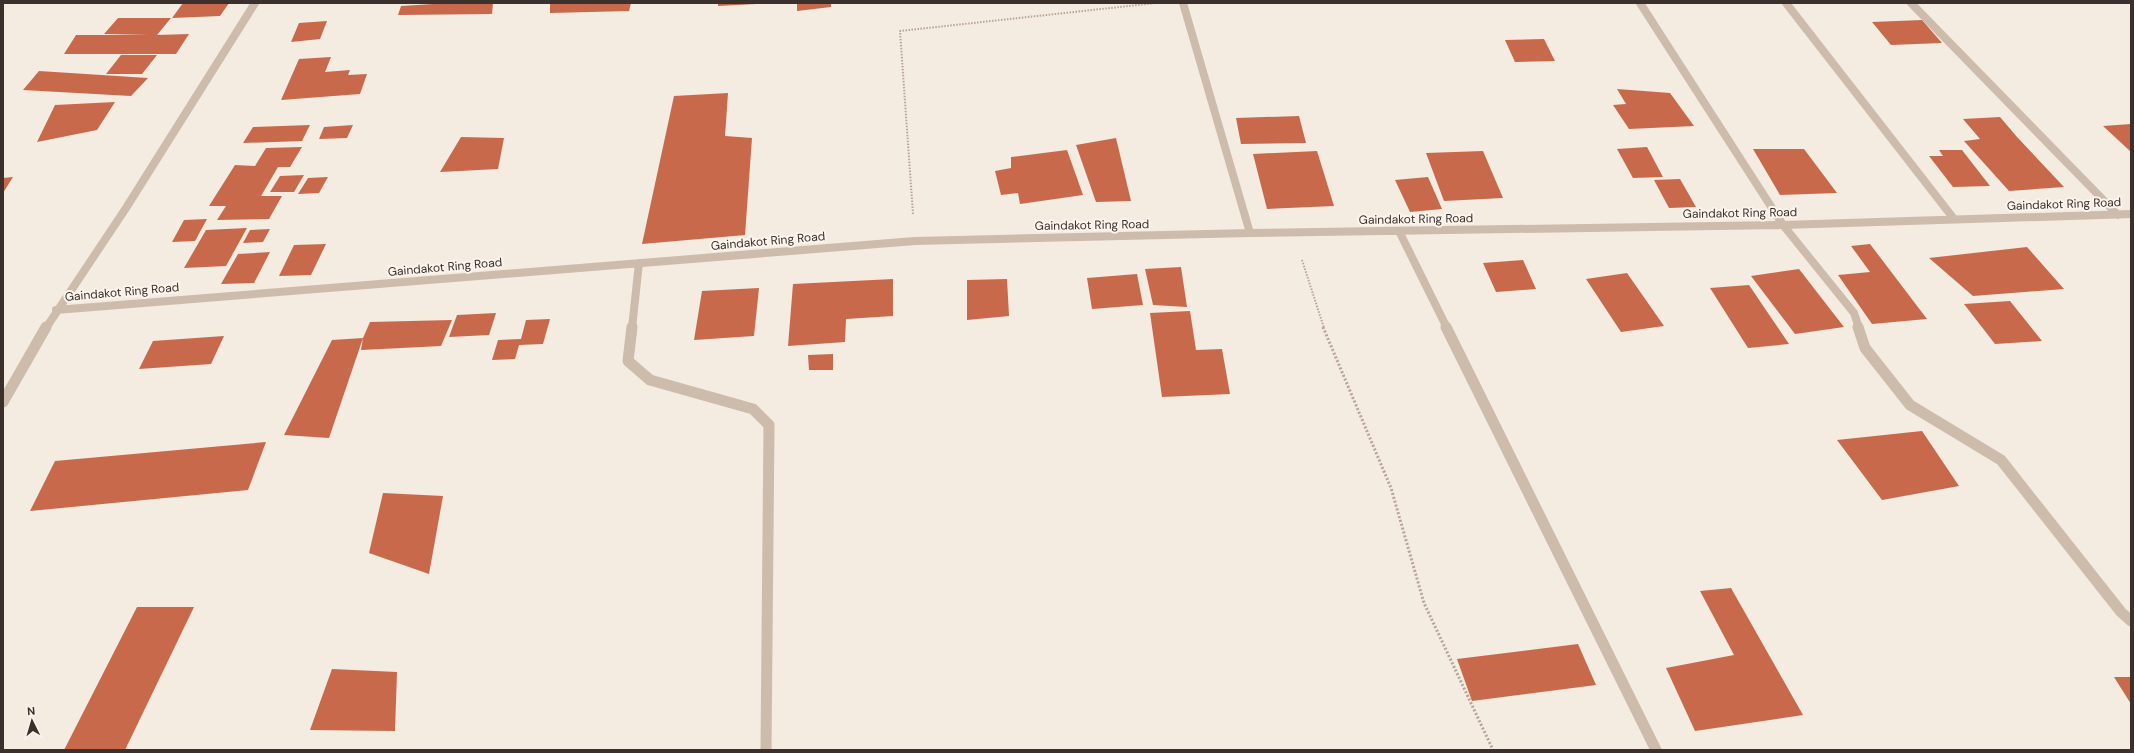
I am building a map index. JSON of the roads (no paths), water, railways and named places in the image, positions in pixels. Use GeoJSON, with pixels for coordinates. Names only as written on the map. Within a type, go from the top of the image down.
{"type":"FeatureCollection","features":[{"type":"Feature","properties":{"kind":"street"},"geometry":{"type":"LineString","coordinates":[[3,402],[56,310],[126,208],[255,3]]}},
{"type":"Feature","properties":{"kind":"street"},"geometry":{"type":"LineString","coordinates":[[1182,3],[1250,233]]}},
{"type":"Feature","properties":{"kind":"street"},"geometry":{"type":"LineString","coordinates":[[1640,3],[1783,225],[1854,313],[1865,348],[1910,405],[2001,460],[2121,612],[2131,621]]}},
{"type":"Feature","properties":{"kind":"street"},"geometry":{"type":"LineString","coordinates":[[1786,3],[1954,219]]}},
{"type":"Feature","properties":{"kind":"street"},"geometry":{"type":"LineString","coordinates":[[1911,3],[2118,214]]}},
{"type":"Feature","properties":{"kind":"street","name":"Gaindakot Ring Road"},"geometry":{"type":"LineString","coordinates":[[56,310],[916,241],[1250,233],[1783,225],[2131,214]]}},
{"type":"Feature","properties":{"kind":"street"},"geometry":{"type":"LineString","coordinates":[[1398,231],[1656,750]]}},
{"type":"Feature","properties":{"kind":"street"},"geometry":{"type":"LineString","coordinates":[[639,263],[628,361],[650,380],[753,409],[769,425],[766,750]]}}]}
